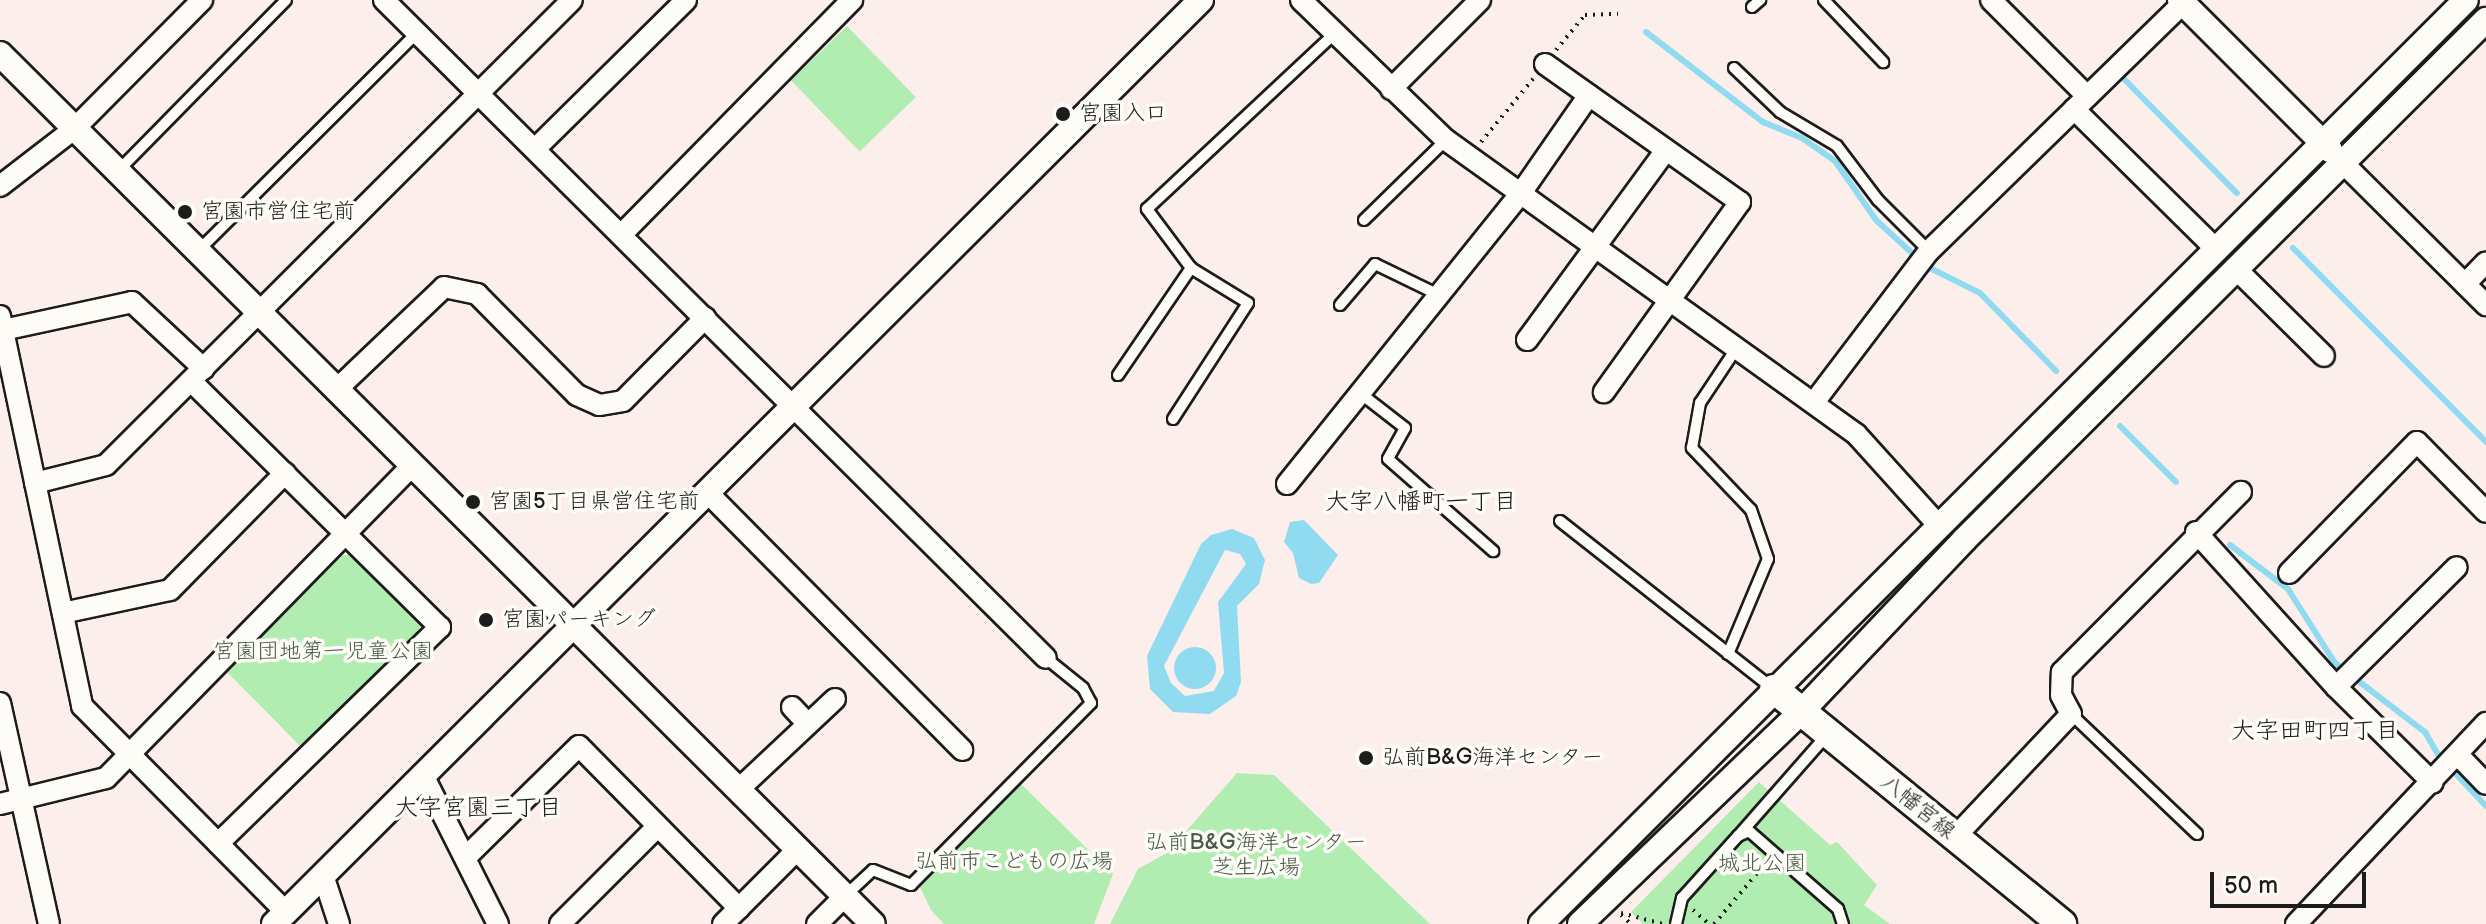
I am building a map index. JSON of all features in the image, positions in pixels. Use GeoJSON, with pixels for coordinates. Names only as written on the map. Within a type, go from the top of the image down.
{"type":"FeatureCollection","features":[{"type":"Feature","properties":{"kind":"main road","name":"八幡宮線"},"geometry":{"type":"LineString","coordinates":[[1774,689],[2062,924]]}},
{"type":"Feature","properties":{"kind":"street"},"geometry":{"type":"LineString","coordinates":[[0,186],[74,129],[202,0]]}},
{"type":"Feature","properties":{"kind":"street"},"geometry":{"type":"LineString","coordinates":[[35,483],[106,465],[572,0]]}},
{"type":"Feature","properties":{"kind":"street"},"geometry":{"type":"LineString","coordinates":[[535,149],[686,0]]}},
{"type":"Feature","properties":{"kind":"street"},"geometry":{"type":"LineString","coordinates":[[218,844],[440,627],[285,473],[132,302],[2,323],[82,706],[218,844],[280,918],[1201,0]]}},
{"type":"Feature","properties":{"kind":"street"},"geometry":{"type":"LineString","coordinates":[[1301,0],[1446,140],[1815,401],[1856,434],[1940,527]]}},
{"type":"Feature","properties":{"kind":"street"},"geometry":{"type":"LineString","coordinates":[[1391,89],[1480,0]]}},
{"type":"Feature","properties":{"kind":"street"},"geometry":{"type":"LineString","coordinates":[[1991,0],[2215,248]]}},
{"type":"Feature","properties":{"kind":"street"},"geometry":{"type":"LineString","coordinates":[[1541,924],[1940,527],[2320,141],[2466,0]]}},
{"type":"Feature","properties":{"kind":"street"},"geometry":{"type":"LineString","coordinates":[[1815,401],[1929,251],[2183,1],[2486,305]]}},
{"type":"Feature","properties":{"kind":"street"},"geometry":{"type":"LineString","coordinates":[[393,3],[417,33],[1046,658]]}},
{"type":"Feature","properties":{"kind":"street"},"geometry":{"type":"LineString","coordinates":[[621,235],[843,3]]}},
{"type":"Feature","properties":{"kind":"street"},"geometry":{"type":"LineString","coordinates":[[1580,924],[1801,712],[1964,540],[2486,20]]}},
{"type":"Feature","properties":{"kind":"street"},"geometry":{"type":"LineString","coordinates":[[0,54],[9,75],[74,129],[873,924]]}},
{"type":"Feature","properties":{"kind":"street"},"geometry":{"type":"LineString","coordinates":[[1545,64],[1740,202],[1604,392]]}},
{"type":"Feature","properties":{"kind":"street"},"geometry":{"type":"LineString","coordinates":[[1287,484],[1521,193],[1589,95]]}},
{"type":"Feature","properties":{"kind":"street"},"geometry":{"type":"LineString","coordinates":[[1527,340],[1666,150]]}},
{"type":"Feature","properties":{"kind":"street"},"geometry":{"type":"LineString","coordinates":[[2465,284],[2486,262]]}},
{"type":"Feature","properties":{"kind":"street"},"geometry":{"type":"LineString","coordinates":[[2235,268],[2324,356]]}},
{"type":"Feature","properties":{"kind":"street"},"geometry":{"type":"LineString","coordinates":[[336,390],[444,287],[477,294],[577,395],[599,405],[623,401],[705,318]]}},
{"type":"Feature","properties":{"kind":"street"},"geometry":{"type":"LineString","coordinates":[[2289,573],[2417,442],[2486,512]]}},
{"type":"Feature","properties":{"kind":"street"},"geometry":{"type":"LineString","coordinates":[[0,804],[106,778],[412,466]]}},
{"type":"Feature","properties":{"kind":"street"},"geometry":{"type":"LineString","coordinates":[[63,613],[170,590],[285,473]]}},
{"type":"Feature","properties":{"kind":"street"},"geometry":{"type":"LineString","coordinates":[[707,492],[962,750]]}},
{"type":"Feature","properties":{"kind":"street"},"geometry":{"type":"LineString","coordinates":[[1955,837],[2071,714],[2061,695],[2062,672],[2196,532],[2241,492]]}},
{"type":"Feature","properties":{"kind":"street"},"geometry":{"type":"LineString","coordinates":[[2196,532],[2336,687],[2447,768],[2486,784]]}},
{"type":"Feature","properties":{"kind":"street"},"geometry":{"type":"LineString","coordinates":[[2336,687],[2457,567]]}},
{"type":"Feature","properties":{"kind":"street"},"geometry":{"type":"LineString","coordinates":[[738,790],[835,699]]}},
{"type":"Feature","properties":{"kind":"street"},"geometry":{"type":"LineString","coordinates":[[0,703],[49,924]]}},
{"type":"Feature","properties":{"kind":"street"},"geometry":{"type":"LineString","coordinates":[[792,707],[808,724]]}},
{"type":"Feature","properties":{"kind":"street"},"geometry":{"type":"LineString","coordinates":[[2296,924],[2447,768],[2486,723]]}},
{"type":"Feature","properties":{"kind":"street"},"geometry":{"type":"LineString","coordinates":[[467,856],[579,746],[656,828],[739,908]]}},
{"type":"Feature","properties":{"kind":"street"},"geometry":{"type":"LineString","coordinates":[[423,775],[467,856],[498,924]]}},
{"type":"Feature","properties":{"kind":"street"},"geometry":{"type":"LineString","coordinates":[[560,924],[656,828]]}},
{"type":"Feature","properties":{"kind":"street"},"geometry":{"type":"LineString","coordinates":[[723,924],[798,849]]}},
{"type":"Feature","properties":{"kind":"street"},"geometry":{"type":"LineString","coordinates":[[323,875],[339,924]]}},
{"type":"Feature","properties":{"kind":"street"},"geometry":{"type":"LineString","coordinates":[[817,924],[845,896]]}},
{"type":"Feature","properties":{"kind":"lane"},"geometry":{"type":"LineString","coordinates":[[117,172],[286,0]]}},
{"type":"Feature","properties":{"kind":"lane"},"geometry":{"type":"LineString","coordinates":[[1824,0],[1883,62]]}},
{"type":"Feature","properties":{"kind":"lane"},"geometry":{"type":"LineString","coordinates":[[197,252],[417,33]]}},
{"type":"Feature","properties":{"kind":"lane"},"geometry":{"type":"LineString","coordinates":[[1173,419],[1248,303],[1191,268],[1147,209],[1334,34]]}},
{"type":"Feature","properties":{"kind":"lane"},"geometry":{"type":"LineString","coordinates":[[1734,68],[1780,112],[1837,146],[1878,200],[1929,251]]}},
{"type":"Feature","properties":{"kind":"lane"},"geometry":{"type":"LineString","coordinates":[[1364,220],[1446,140]]}},
{"type":"Feature","properties":{"kind":"lane"},"geometry":{"type":"LineString","coordinates":[[1340,305],[1375,264],[1439,295]]}},
{"type":"Feature","properties":{"kind":"lane"},"geometry":{"type":"LineString","coordinates":[[1118,375],[1191,268]]}},
{"type":"Feature","properties":{"kind":"lane"},"geometry":{"type":"LineString","coordinates":[[1728,654],[1768,559],[1751,510],[1692,448],[1700,403],[1738,346]]}},
{"type":"Feature","properties":{"kind":"lane"},"geometry":{"type":"LineString","coordinates":[[1360,393],[1405,428],[1388,459],[1493,551]]}},
{"type":"Feature","properties":{"kind":"lane"},"geometry":{"type":"LineString","coordinates":[[1560,521],[1774,689]]}},
{"type":"Feature","properties":{"kind":"lane"},"geometry":{"type":"LineString","coordinates":[[845,896],[873,870],[911,885],[1091,703],[1083,688],[1046,658]]}},
{"type":"Feature","properties":{"kind":"lane"},"geometry":{"type":"LineString","coordinates":[[2071,714],[2197,834]]}},
{"type":"Feature","properties":{"kind":"lane"},"geometry":{"type":"LineString","coordinates":[[1676,924],[1682,898],[1828,734]]}},
{"type":"Feature","properties":{"kind":"lane"},"geometry":{"type":"LineString","coordinates":[[1738,836],[1754,833],[1838,909],[1843,924]]}},
{"type":"Feature","properties":{"kind":"path"},"geometry":{"type":"LineString","coordinates":[[1688,907],[1712,924],[1771,858]]}},
{"type":"Feature","properties":{"kind":"path"},"geometry":{"type":"LineString","coordinates":[[1631,924],[1619,912],[1663,924]]}},
{"type":"Feature","properties":{"kind":"green space"},"geometry":{"type":"Polygon","coordinates":[[[847,26],[916,97],[860,151],[791,80],[847,26]]]}},
{"type":"Feature","properties":{"kind":"green space","name":"宮園団地第一児童公園"},"geometry":{"type":"Polygon","coordinates":[[[342,555],[356,555],[421,622],[420,632],[302,748],[226,671],[342,555]]]}},
{"type":"Feature","properties":{"kind":"green space","name":"弘前B&G海洋センター 芝生広場"},"geometry":{"type":"Polygon","coordinates":[[[1237,773],[1274,775],[1430,924],[1110,924],[1138,869],[1167,853],[1237,773]]]}},
{"type":"Feature","properties":{"kind":"green space","name":"弘前市こどもの広場"},"geometry":{"type":"Polygon","coordinates":[[[1014,777],[1113,874],[1094,924],[944,924],[931,910],[914,875],[1014,777]]]}},
{"type":"Feature","properties":{"kind":"green space","name":"城北公園"},"geometry":{"type":"Polygon","coordinates":[[[1759,782],[1830,845],[1837,842],[1877,885],[1864,905],[1890,924],[1643,924],[1631,912],[1759,782]]]}},
{"type":"Feature","properties":{"kind":"water"},"geometry":{"type":"Polygon","coordinates":[[[1304,520],[1338,555],[1319,583],[1311,584],[1299,578],[1293,553],[1284,542],[1290,522],[1304,520]]]}},
{"type":"Feature","properties":{"kind":"water"},"geometry":{"type":"Polygon","coordinates":[[[1232,529],[1254,538],[1265,560],[1259,584],[1237,606],[1241,682],[1236,696],[1210,714],[1173,712],[1150,689],[1147,656],[1201,544],[1211,535],[1232,529]],[[1225,550],[1164,666],[1171,683],[1185,696],[1214,691],[1224,673],[1218,602],[1246,564],[1240,554],[1225,550]]]}},
{"type":"Feature","properties":{"kind":"water"},"geometry":{"type":"Polygon","coordinates":[[[1195,647],[1210,653],[1216,668],[1210,683],[1195,689],[1180,683],[1174,668],[1180,653],[1195,647]]]}},
{"type":"Feature","properties":{"kind":"waterway"},"geometry":{"type":"LineString","coordinates":[[1646,32],[1763,122],[1802,138],[1835,161],[1876,220],[1926,266],[1980,293],[2056,371]]}},
{"type":"Feature","properties":{"kind":"waterway"},"geometry":{"type":"LineString","coordinates":[[2125,80],[2237,193]]}},
{"type":"Feature","properties":{"kind":"waterway"},"geometry":{"type":"LineString","coordinates":[[2293,248],[2486,442]]}},
{"type":"Feature","properties":{"kind":"waterway"},"geometry":{"type":"LineString","coordinates":[[2120,426],[2176,482]]}},
{"type":"Feature","properties":{"kind":"waterway"},"geometry":{"type":"LineString","coordinates":[[2230,545],[2288,589],[2335,663],[2425,732],[2439,756],[2486,806]]}},
{"type":"Feature","properties":{"kind":"place","name":"宮園入口"},"geometry":{"type":"Point","coordinates":[1063,114]}},
{"type":"Feature","properties":{"kind":"place","name":"宮園市営住宅前"},"geometry":{"type":"Point","coordinates":[185,212]}},
{"type":"Feature","properties":{"kind":"place","name":"宮園5丁目県営住宅前"},"geometry":{"type":"Point","coordinates":[473,502]}},
{"type":"Feature","properties":{"kind":"place","name":"宮園パーキング"},"geometry":{"type":"Point","coordinates":[486,620]}},
{"type":"Feature","properties":{"kind":"place","name":"弘前B&G海洋センター"},"geometry":{"type":"Point","coordinates":[1366,758]}},
{"type":"Feature","properties":{"kind":"district","name":"大字八幡町一丁目"},"geometry":{"type":"Point","coordinates":[1421,502]}},
{"type":"Feature","properties":{"kind":"district","name":"大字田町四丁目"},"geometry":{"type":"Point","coordinates":[2315,731]}},
{"type":"Feature","properties":{"kind":"district","name":"大字宮園三丁目"},"geometry":{"type":"Point","coordinates":[478,808]}}]}
